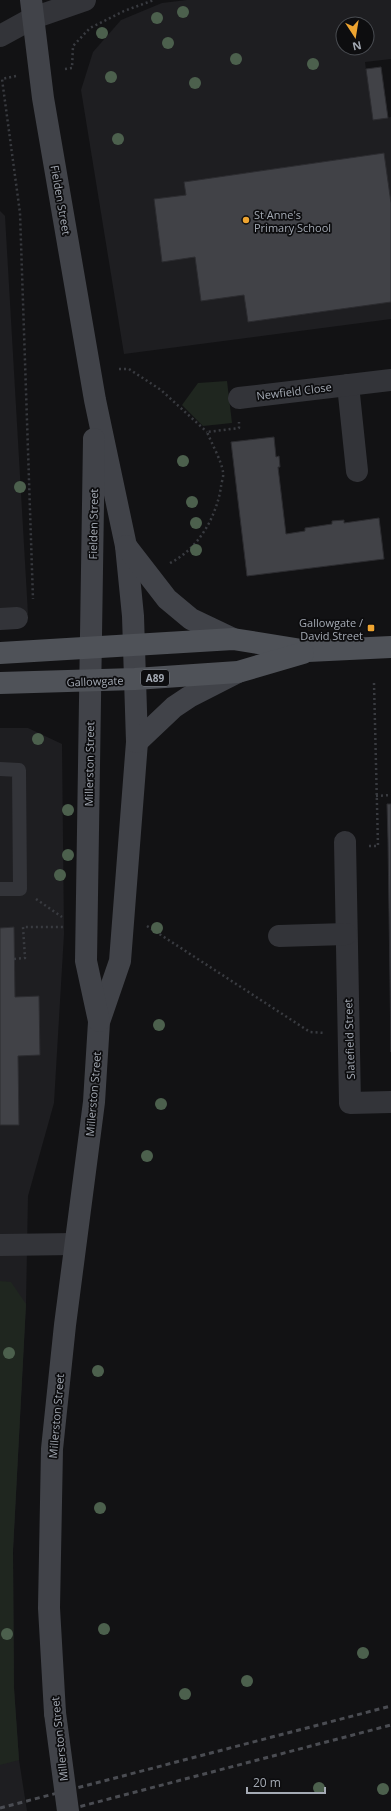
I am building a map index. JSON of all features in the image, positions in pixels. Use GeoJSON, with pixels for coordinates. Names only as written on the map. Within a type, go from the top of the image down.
{"type":"FeatureCollection","features":[{"type":"Feature","properties":{"kind":"main road","name":"Fielden Street"},"geometry":{"type":"LineString","coordinates":[[32,9],[40,71],[95,400],[126,546],[133,616],[135,679]]}},
{"type":"Feature","properties":{"kind":"main road","name":"Fielden Street"},"geometry":{"type":"LineString","coordinates":[[90,648],[95,400]]}},
{"type":"Feature","properties":{"kind":"main road","name":"Fielden Street"},"geometry":{"type":"LineString","coordinates":[[126,546],[167,599],[191,619],[233,639]]}},
{"type":"Feature","properties":{"kind":"main road","name":"Gallowgate"},"geometry":{"type":"LineString","coordinates":[[0,653],[233,639],[308,651],[391,647]]}},
{"type":"Feature","properties":{"kind":"main road","name":"Millerston Street"},"geometry":{"type":"LineString","coordinates":[[90,648],[86,961],[100,1022]]}},
{"type":"Feature","properties":{"kind":"main road","name":"Gallowgate"},"geometry":{"type":"LineString","coordinates":[[0,683],[135,679],[238,672],[308,651]]}},
{"type":"Feature","properties":{"kind":"main road"},"geometry":{"type":"LineString","coordinates":[[137,742],[174,707],[189,697],[238,672]]}},
{"type":"Feature","properties":{"kind":"main road","name":"Millerston Street"},"geometry":{"type":"LineString","coordinates":[[68,1811],[55,1713],[49,1608],[52,1449],[65,1325],[94,1102],[100,1022],[120,961],[137,742],[135,679]]}},
{"type":"Feature","properties":{"kind":"street"},"geometry":{"type":"LineString","coordinates":[[0,36],[32,9],[85,0]]}},
{"type":"Feature","properties":{"kind":"street","name":"Newfield Close"},"geometry":{"type":"LineString","coordinates":[[239,398],[391,380]]}},
{"type":"Feature","properties":{"kind":"street","name":"Newfield Close"},"geometry":{"type":"LineString","coordinates":[[348,385],[357,471]]}},
{"type":"Feature","properties":{"kind":"street","name":"Slatefield Street"},"geometry":{"type":"LineString","coordinates":[[345,842],[350,1103],[391,1102]]}},
{"type":"Feature","properties":{"kind":"street"},"geometry":{"type":"LineString","coordinates":[[279,936],[346,934]]}},
{"type":"Feature","properties":{"kind":"street"},"geometry":{"type":"LineString","coordinates":[[0,1245],[75,1244]]}},
{"type":"Feature","properties":{"kind":"lane"},"geometry":{"type":"LineString","coordinates":[[0,769],[19,770],[20,889],[0,889]]}},
{"type":"Feature","properties":{"kind":"path"},"geometry":{"type":"LineString","coordinates":[[8,619],[34,603],[20,213],[2,78],[40,71],[72,68],[73,46],[90,28],[154,0]]}},
{"type":"Feature","properties":{"kind":"path"},"geometry":{"type":"LineString","coordinates":[[120,369],[129,369],[161,390],[207,432],[223,472],[219,500],[211,521],[190,550],[166,565]]}},
{"type":"Feature","properties":{"kind":"path"},"geometry":{"type":"LineString","coordinates":[[207,432],[239,428],[239,398]]}},
{"type":"Feature","properties":{"kind":"path"},"geometry":{"type":"LineString","coordinates":[[345,842],[359,846],[378,846],[374,682]]}},
{"type":"Feature","properties":{"kind":"path"},"geometry":{"type":"LineString","coordinates":[[376,796],[391,795]]}},
{"type":"Feature","properties":{"kind":"path"},"geometry":{"type":"LineString","coordinates":[[20,889],[63,918],[66,922]]}},
{"type":"Feature","properties":{"kind":"path"},"geometry":{"type":"LineString","coordinates":[[142,922],[310,1032],[328,1034]]}},
{"type":"Feature","properties":{"kind":"path"},"geometry":{"type":"LineString","coordinates":[[14,959],[25,958],[23,927],[69,927]]}},
{"type":"Feature","properties":{"kind":"shaded area","name":"St Anne's Primary School"},"geometry":{"type":"Polygon","coordinates":[[[187,0],[391,0],[391,59],[365,62],[373,120],[391,117],[391,319],[124,354],[81,90],[93,52],[121,20],[162,3],[187,0]]]}},
{"type":"Feature","properties":{"kind":"shaded area"},"geometry":{"type":"Polygon","coordinates":[[[0,211],[5,216],[28,614],[0,614],[0,211]]]}},
{"type":"Feature","properties":{"kind":"shaded area"},"geometry":{"type":"Polygon","coordinates":[[[227,381],[232,423],[203,426],[182,405],[198,383],[227,381]]]}},
{"type":"Feature","properties":{"kind":"shaded area"},"geometry":{"type":"Polygon","coordinates":[[[0,728],[28,728],[62,744],[64,934],[54,1103],[28,1196],[26,1304],[13,1551],[14,1688],[19,1760],[27,1811],[0,1811],[0,728]]]}},
{"type":"Feature","properties":{"kind":"shaded area"},"geometry":{"type":"Polygon","coordinates":[[[0,1281],[11,1282],[26,1304],[13,1551],[14,1688],[19,1760],[0,1765],[0,1281]]]}},
{"type":"Feature","properties":{"kind":"building"},"geometry":{"type":"Polygon","coordinates":[[[381,67],[388,118],[373,120],[366,69],[381,67]]]}},
{"type":"Feature","properties":{"kind":"building"},"geometry":{"type":"Polygon","coordinates":[[[384,153],[391,203],[391,302],[248,322],[244,295],[201,301],[195,257],[162,262],[154,199],[186,195],[184,182],[384,153]]]}},
{"type":"Feature","properties":{"kind":"building"},"geometry":{"type":"Polygon","coordinates":[[[274,437],[276,457],[279,456],[280,467],[278,467],[286,534],[305,531],[305,528],[332,524],[332,521],[344,520],[344,523],[379,518],[384,559],[247,576],[231,442],[274,437]]]}},
{"type":"Feature","properties":{"kind":"building"},"geometry":{"type":"Polygon","coordinates":[[[387,804],[391,804],[391,1052],[388,840],[387,804]]]}},
{"type":"Feature","properties":{"kind":"building"},"geometry":{"type":"Polygon","coordinates":[[[14,927],[15,997],[39,996],[40,1055],[18,1056],[19,1125],[0,1125],[0,928],[14,927]]]}},
{"type":"Feature","properties":{"kind":"railway"},"geometry":{"type":"LineString","coordinates":[[0,1808],[391,1706]]}},
{"type":"Feature","properties":{"kind":"railway"},"geometry":{"type":"LineString","coordinates":[[63,1811],[391,1725]]}},
{"type":"Feature","properties":{"kind":"place","name":"St Anne's Primary School"},"geometry":{"type":"Point","coordinates":[246,220]}},
{"type":"Feature","properties":{"kind":"place","name":"Gallowgate / David Street"},"geometry":{"type":"Point","coordinates":[371,628]}}]}
